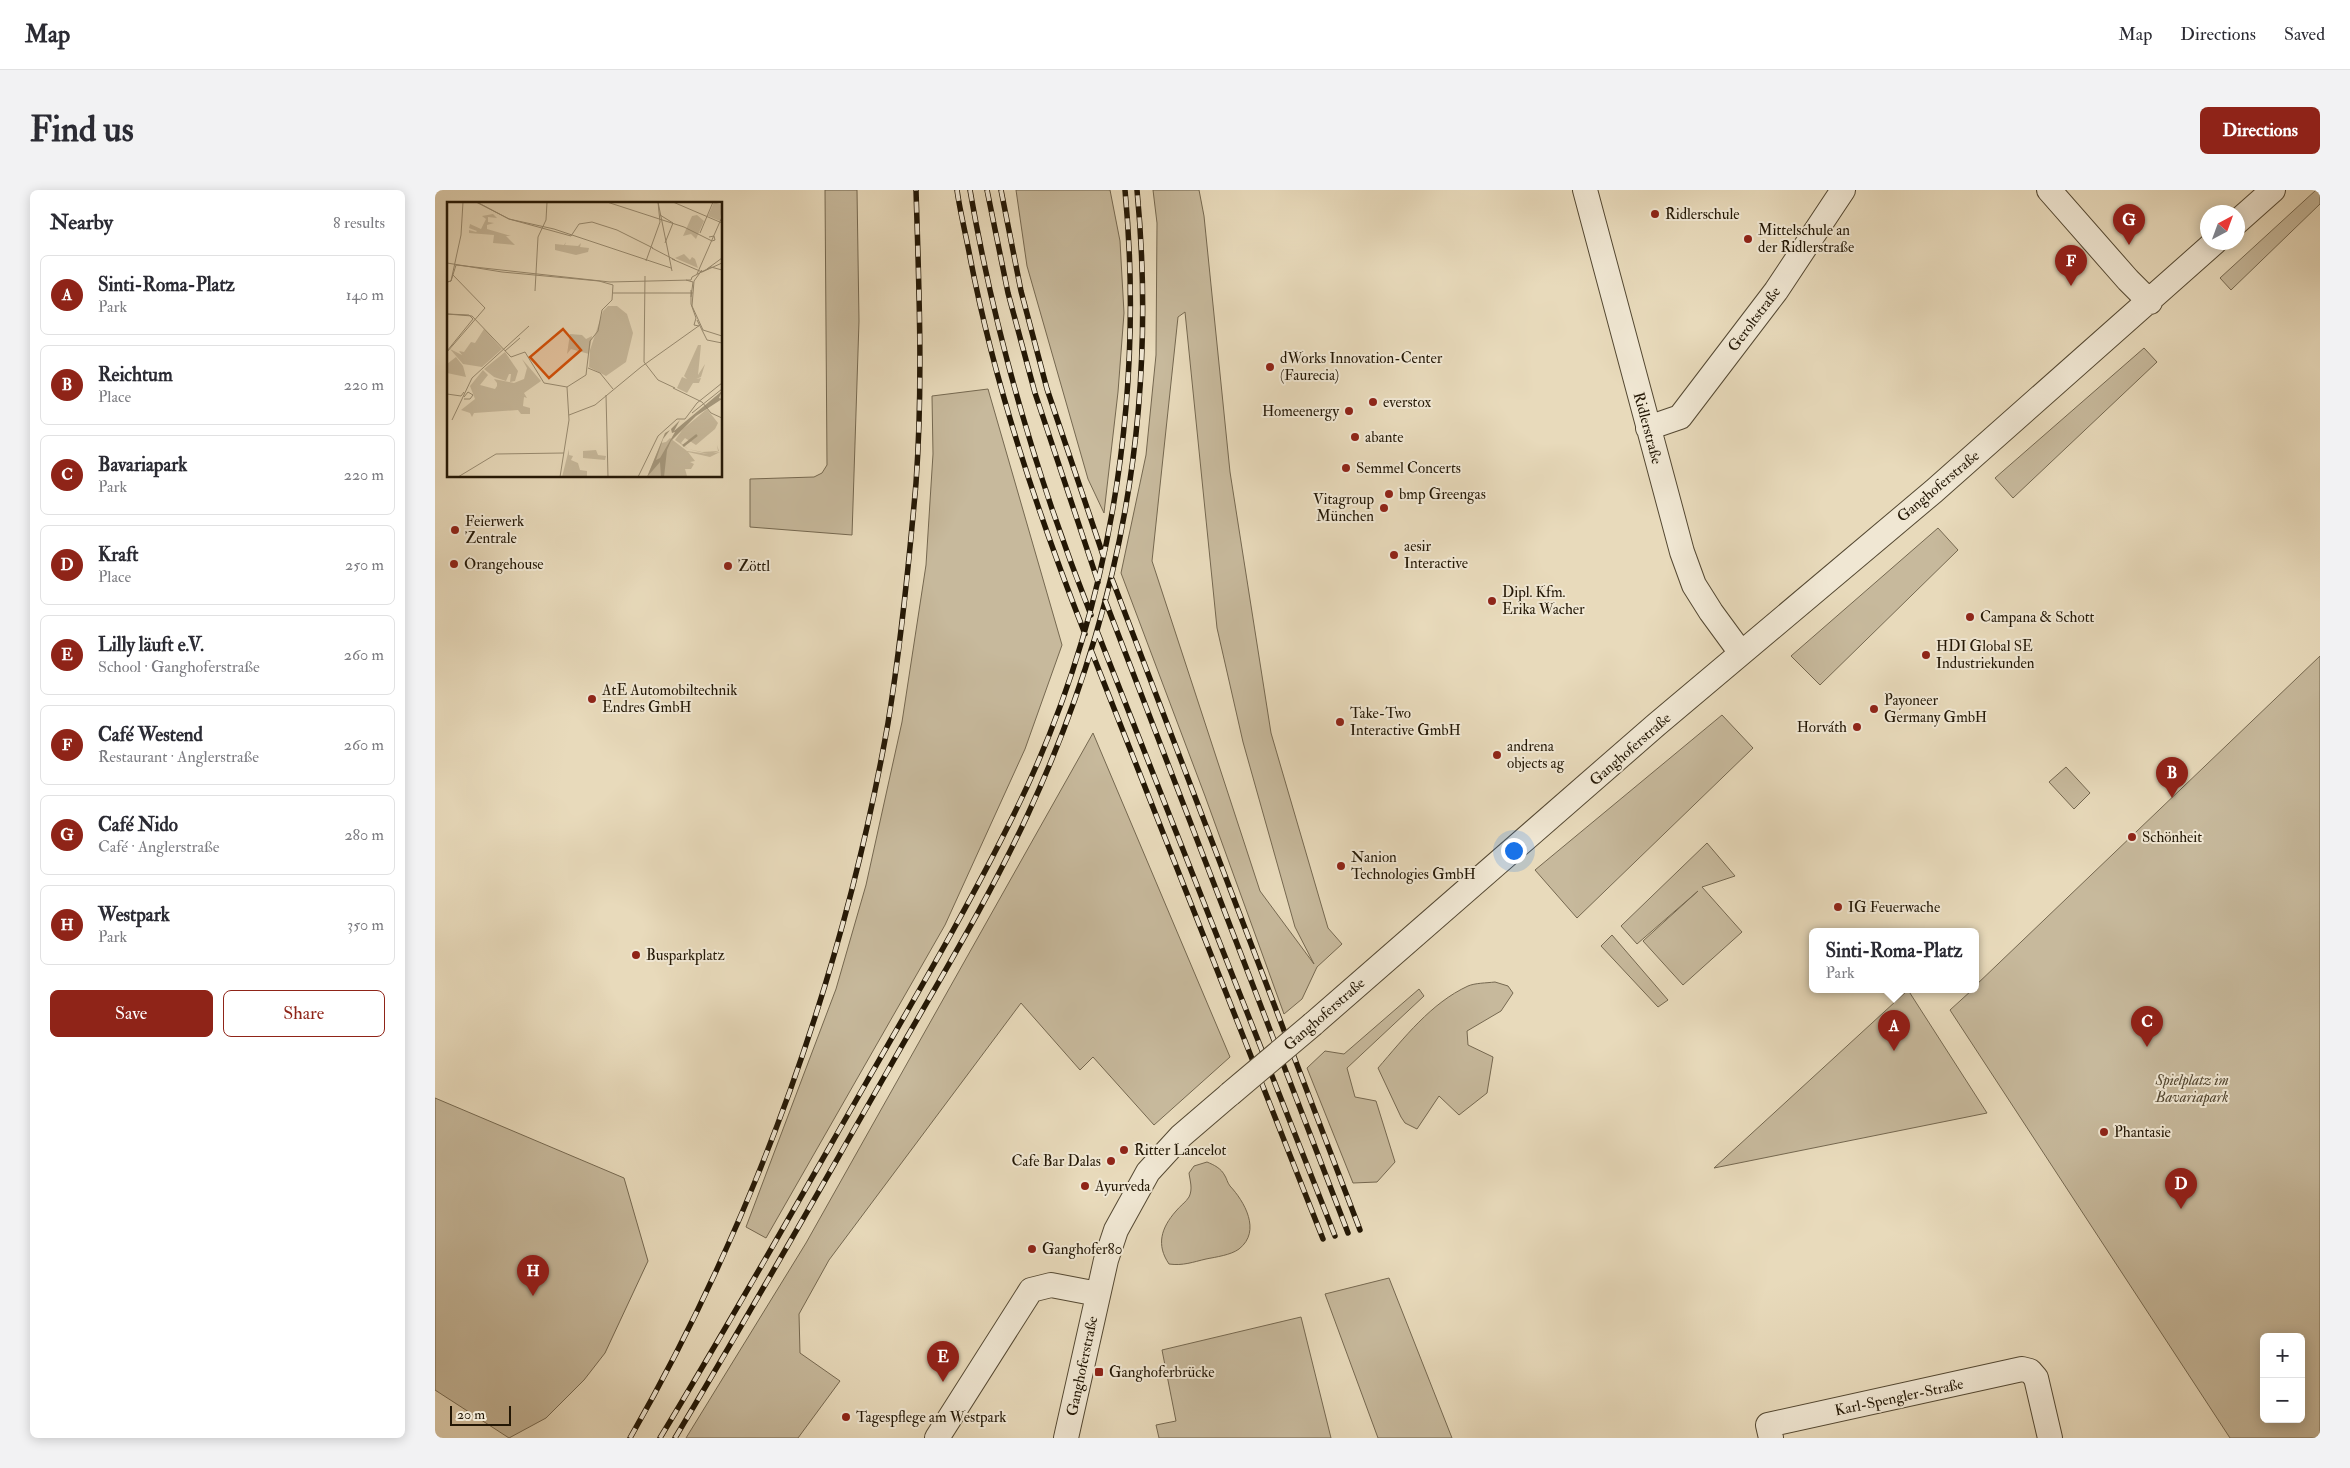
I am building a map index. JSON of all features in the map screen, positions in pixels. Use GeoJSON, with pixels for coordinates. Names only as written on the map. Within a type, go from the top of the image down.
{"type":"FeatureCollection","features":[{"type":"Feature","properties":{"kind":"street","name":"Ridlerstraße"},"geometry":{"type":"LineString","coordinates":[[1585,190],[1681,552],[1694,585],[1741,653]]}},
{"type":"Feature","properties":{"kind":"street","name":"Geroltstraße"},"geometry":{"type":"LineString","coordinates":[[1648,428],[1680,417],[1775,291],[1843,190]]}},
{"type":"Feature","properties":{"kind":"street"},"geometry":{"type":"LineString","coordinates":[[2049,190],[2128,280],[2150,302]]}},
{"type":"Feature","properties":{"kind":"street"},"geometry":{"type":"LineString","coordinates":[[2245,215],[2273,190]]}},
{"type":"Feature","properties":{"kind":"street","name":"Ganghoferstraße"},"geometry":{"type":"LineString","coordinates":[[1066,1438],[1106,1260],[1116,1230],[1148,1172],[1181,1136],[1741,653],[1934,491],[2150,302],[2206,250]]}},
{"type":"Feature","properties":{"kind":"street"},"geometry":{"type":"LineString","coordinates":[[937,1438],[1031,1290],[1051,1285],[1098,1294]]}},
{"type":"Feature","properties":{"kind":"street","name":"Karl-Spengler-Straße"},"geometry":{"type":"LineString","coordinates":[[1769,1432],[2022,1369],[2030,1371],[2036,1378],[2050,1438]]}},
{"type":"Feature","properties":{"kind":"green space"},"geometry":{"type":"Polygon","coordinates":[[[825,190],[857,190],[859,321],[852,535],[750,527],[750,479],[814,477],[822,473],[827,465],[825,190]]]}},
{"type":"Feature","properties":{"kind":"green space"},"geometry":{"type":"Polygon","coordinates":[[[1016,190],[1110,190],[1120,241],[1124,313],[1118,392],[1104,513],[1088,479],[1027,266],[1016,190]]]}},
{"type":"Feature","properties":{"kind":"green space"},"geometry":{"type":"Polygon","coordinates":[[[1153,190],[1199,190],[1204,216],[1230,472],[1271,733],[1328,928],[1342,944],[1317,967],[1302,999],[1284,1014],[1121,573],[1146,455],[1156,355],[1157,223],[1153,190]],[[1185,312],[1178,317],[1152,561],[1260,891],[1314,964],[1295,927],[1243,742],[1217,628],[1185,312]]]}},
{"type":"Feature","properties":{"kind":"green space"},"geometry":{"type":"Polygon","coordinates":[[[2316,190],[2320,190],[2320,204],[2231,290],[2220,278],[2316,190]]]}},
{"type":"Feature","properties":{"kind":"green space"},"geometry":{"type":"Polygon","coordinates":[[[2144,348],[2157,362],[2013,498],[1995,478],[2144,348]]]}},
{"type":"Feature","properties":{"kind":"green space"},"geometry":{"type":"Polygon","coordinates":[[[988,389],[1062,645],[1025,749],[945,925],[766,1238],[746,1227],[836,989],[866,885],[902,722],[926,565],[933,454],[932,396],[988,389]]]}},
{"type":"Feature","properties":{"kind":"green space"},"geometry":{"type":"Polygon","coordinates":[[[1938,528],[1958,550],[1820,685],[1791,656],[1938,528]]]}},
{"type":"Feature","properties":{"kind":"green space","name":"Spielplatz im Bavariapark"},"geometry":{"type":"Polygon","coordinates":[[[2320,656],[2320,1438],[2230,1438],[1950,1010],[1969,993],[1979,993],[1979,982],[2320,656]]]}},
{"type":"Feature","properties":{"kind":"green space"},"geometry":{"type":"Polygon","coordinates":[[[1722,715],[1753,748],[1577,918],[1535,870],[1722,715]]]}},
{"type":"Feature","properties":{"kind":"green space"},"geometry":{"type":"Polygon","coordinates":[[[1093,733],[1230,1057],[1154,1125],[1093,1057],[1080,1070],[1021,1003],[829,1260],[799,1314],[800,1353],[840,1381],[798,1438],[686,1438],[806,1243],[1093,733]]]}},
{"type":"Feature","properties":{"kind":"green space"},"geometry":{"type":"Polygon","coordinates":[[[2066,767],[2090,793],[2074,809],[2049,782],[2066,767]]]}},
{"type":"Feature","properties":{"kind":"green space"},"geometry":{"type":"Polygon","coordinates":[[[1707,843],[1735,876],[1702,887],[1742,932],[1683,985],[1643,941],[1698,891],[1637,944],[1621,926],[1707,843]]]}},
{"type":"Feature","properties":{"kind":"green space"},"geometry":{"type":"Polygon","coordinates":[[[1612,935],[1668,1000],[1658,1007],[1601,946],[1612,935]]]}},
{"type":"Feature","properties":{"kind":"green space"},"geometry":{"type":"Polygon","coordinates":[[[1495,982],[1508,986],[1513,993],[1501,1011],[1467,1031],[1468,1045],[1493,1057],[1487,1093],[1459,1115],[1439,1096],[1417,1129],[1405,1123],[1378,1068],[1419,1022],[1442,1002],[1468,986],[1495,982]]]}},
{"type":"Feature","properties":{"kind":"green space"},"geometry":{"type":"Polygon","coordinates":[[[1419,989],[1424,996],[1347,1068],[1355,1097],[1376,1101],[1395,1162],[1377,1182],[1353,1183],[1307,1068],[1325,1051],[1344,1054],[1419,989]]]}},
{"type":"Feature","properties":{"kind":"green space"},"geometry":{"type":"Polygon","coordinates":[[[1905,993],[1910,993],[1987,1113],[1714,1168],[1905,993]]]}},
{"type":"Feature","properties":{"kind":"green space"},"geometry":{"type":"Polygon","coordinates":[[[435,1098],[624,1178],[648,1261],[605,1353],[584,1380],[546,1418],[509,1438],[435,1390],[435,1098]]]}},
{"type":"Feature","properties":{"kind":"green space"},"geometry":{"type":"Polygon","coordinates":[[[1207,1162],[1221,1171],[1241,1200],[1248,1216],[1249,1234],[1246,1242],[1232,1253],[1188,1263],[1169,1264],[1163,1250],[1162,1237],[1164,1230],[1171,1217],[1189,1197],[1191,1188],[1189,1173],[1194,1166],[1207,1162]]]}},
{"type":"Feature","properties":{"kind":"green space"},"geometry":{"type":"Polygon","coordinates":[[[1389,1278],[1452,1438],[1378,1438],[1325,1294],[1389,1278]]]}},
{"type":"Feature","properties":{"kind":"green space"},"geometry":{"type":"Polygon","coordinates":[[[1301,1317],[1331,1438],[1159,1438],[1156,1425],[1176,1421],[1162,1350],[1301,1317]]]}},
{"type":"Feature","properties":{"kind":"railway"},"geometry":{"type":"LineString","coordinates":[[630,1438],[675,1354],[717,1268],[755,1181],[790,1091],[820,1001],[847,909],[869,816],[888,723],[897,663],[916,483],[920,373],[916,190]]}},
{"type":"Feature","properties":{"kind":"railway"},"geometry":{"type":"LineString","coordinates":[[957,190],[980,305],[1005,401],[1034,495],[1085,634]]}},
{"type":"Feature","properties":{"kind":"railway"},"geometry":{"type":"LineString","coordinates":[[970,190],[992,298],[1020,406],[1053,511],[1091,615]]}},
{"type":"Feature","properties":{"kind":"railway"},"geometry":{"type":"LineString","coordinates":[[987,190],[1008,293],[1035,393],[1098,582]]}},
{"type":"Feature","properties":{"kind":"railway"},"geometry":{"type":"LineString","coordinates":[[1001,190],[1021,291],[1047,389],[1103,555]]}},
{"type":"Feature","properties":{"kind":"railway"},"geometry":{"type":"LineString","coordinates":[[660,1438],[713,1350],[942,950],[997,848],[1047,741],[1074,665],[1096,588],[1113,510],[1124,430],[1129,350],[1130,270],[1125,190]]}},
{"type":"Feature","properties":{"kind":"railway"},"geometry":{"type":"LineString","coordinates":[[675,1438],[978,912],[1028,814],[1060,739],[1087,663],[1109,587],[1125,510],[1136,432],[1142,352],[1142,272],[1137,190]]}},
{"type":"Feature","properties":{"kind":"railway"},"geometry":{"type":"LineString","coordinates":[[1112,579],[1360,1230]]}},
{"type":"Feature","properties":{"kind":"railway"},"geometry":{"type":"LineString","coordinates":[[1105,600],[1348,1233]]}},
{"type":"Feature","properties":{"kind":"railway"},"geometry":{"type":"LineString","coordinates":[[1097,631],[1335,1236]]}},
{"type":"Feature","properties":{"kind":"railway"},"geometry":{"type":"LineString","coordinates":[[1091,650],[1323,1239]]}},
{"type":"Feature","properties":{"kind":"place","name":"Ridlerschule"},"geometry":{"type":"Point","coordinates":[1655,214]}},
{"type":"Feature","properties":{"kind":"place","name":"Mittelschule an der Ridlerstraße"},"geometry":{"type":"Point","coordinates":[1748,239]}},
{"type":"Feature","properties":{"kind":"place","name":"Café Nido"},"geometry":{"type":"Point","coordinates":[2129,245]}},
{"type":"Feature","properties":{"kind":"place","name":"Café Westend"},"geometry":{"type":"Point","coordinates":[2071,286]}},
{"type":"Feature","properties":{"kind":"place","name":"dWorks Innovation-Center (Faurecia)"},"geometry":{"type":"Point","coordinates":[1270,367]}},
{"type":"Feature","properties":{"kind":"place","name":"everstox"},"geometry":{"type":"Point","coordinates":[1373,402]}},
{"type":"Feature","properties":{"kind":"place","name":"Homeenergy"},"geometry":{"type":"Point","coordinates":[1349,411]}},
{"type":"Feature","properties":{"kind":"place","name":"abante"},"geometry":{"type":"Point","coordinates":[1355,437]}},
{"type":"Feature","properties":{"kind":"place","name":"Semmel Concerts"},"geometry":{"type":"Point","coordinates":[1346,468]}},
{"type":"Feature","properties":{"kind":"place","name":"bmp Greengas"},"geometry":{"type":"Point","coordinates":[1389,494]}},
{"type":"Feature","properties":{"kind":"place","name":"Vitagroup München"},"geometry":{"type":"Point","coordinates":[1384,508]}},
{"type":"Feature","properties":{"kind":"place","name":"Feierwerk Zentrale"},"geometry":{"type":"Point","coordinates":[455,530]}},
{"type":"Feature","properties":{"kind":"place","name":"aesir Interactive"},"geometry":{"type":"Point","coordinates":[1394,555]}},
{"type":"Feature","properties":{"kind":"place","name":"Orangehouse"},"geometry":{"type":"Point","coordinates":[454,564]}},
{"type":"Feature","properties":{"kind":"place","name":"Zöttl"},"geometry":{"type":"Point","coordinates":[728,566]}},
{"type":"Feature","properties":{"kind":"place","name":"Dipl. Kfm. Erika Wacher"},"geometry":{"type":"Point","coordinates":[1492,601]}},
{"type":"Feature","properties":{"kind":"place","name":"Campana & Schott"},"geometry":{"type":"Point","coordinates":[1970,617]}},
{"type":"Feature","properties":{"kind":"place","name":"HDI Global SE Industriekunden"},"geometry":{"type":"Point","coordinates":[1926,655]}},
{"type":"Feature","properties":{"kind":"place","name":"AtE Automobiltechnik Endres GmbH"},"geometry":{"type":"Point","coordinates":[592,699]}},
{"type":"Feature","properties":{"kind":"place","name":"Payoneer Germany GmbH"},"geometry":{"type":"Point","coordinates":[1874,709]}},
{"type":"Feature","properties":{"kind":"place","name":"Take-Two Interactive GmbH"},"geometry":{"type":"Point","coordinates":[1340,722]}},
{"type":"Feature","properties":{"kind":"place","name":"Horváth"},"geometry":{"type":"Point","coordinates":[1857,727]}},
{"type":"Feature","properties":{"kind":"place","name":"andrena objects ag"},"geometry":{"type":"Point","coordinates":[1497,755]}},
{"type":"Feature","properties":{"kind":"place","name":"Reichtum"},"geometry":{"type":"Point","coordinates":[2172,798]}},
{"type":"Feature","properties":{"kind":"place","name":"Schönheit"},"geometry":{"type":"Point","coordinates":[2132,837]}},
{"type":"Feature","properties":{"kind":"place","name":"Nanion Technologies GmbH"},"geometry":{"type":"Point","coordinates":[1341,866]}},
{"type":"Feature","properties":{"kind":"place","name":"IG Feuerwache"},"geometry":{"type":"Point","coordinates":[1838,907]}},
{"type":"Feature","properties":{"kind":"place","name":"Busparkplatz"},"geometry":{"type":"Point","coordinates":[636,955]}},
{"type":"Feature","properties":{"kind":"place","name":"Bavariapark"},"geometry":{"type":"Point","coordinates":[2147,1047]}},
{"type":"Feature","properties":{"kind":"place","name":"Sinti-Roma-Platz"},"geometry":{"type":"Point","coordinates":[1894,1051]}},
{"type":"Feature","properties":{"kind":"place","name":"Phantasie"},"geometry":{"type":"Point","coordinates":[2104,1132]}},
{"type":"Feature","properties":{"kind":"place","name":"Ritter Lancelot"},"geometry":{"type":"Point","coordinates":[1124,1150]}},
{"type":"Feature","properties":{"kind":"place","name":"Cafe Bar Dalas"},"geometry":{"type":"Point","coordinates":[1111,1161]}},
{"type":"Feature","properties":{"kind":"place","name":"Ayurveda"},"geometry":{"type":"Point","coordinates":[1085,1186]}},
{"type":"Feature","properties":{"kind":"place","name":"Kraft"},"geometry":{"type":"Point","coordinates":[2181,1209]}},
{"type":"Feature","properties":{"kind":"place","name":"Ganghofer80"},"geometry":{"type":"Point","coordinates":[1032,1249]}},
{"type":"Feature","properties":{"kind":"place","name":"Westpark"},"geometry":{"type":"Point","coordinates":[533,1296]}},
{"type":"Feature","properties":{"kind":"place","name":"Ganghoferbrücke"},"geometry":{"type":"Point","coordinates":[1099,1372]}},
{"type":"Feature","properties":{"kind":"place","name":"Lilly läuft e.V."},"geometry":{"type":"Point","coordinates":[943,1382]}},
{"type":"Feature","properties":{"kind":"place","name":"Tagespflege am Westpark"},"geometry":{"type":"Point","coordinates":[846,1417]}}]}
